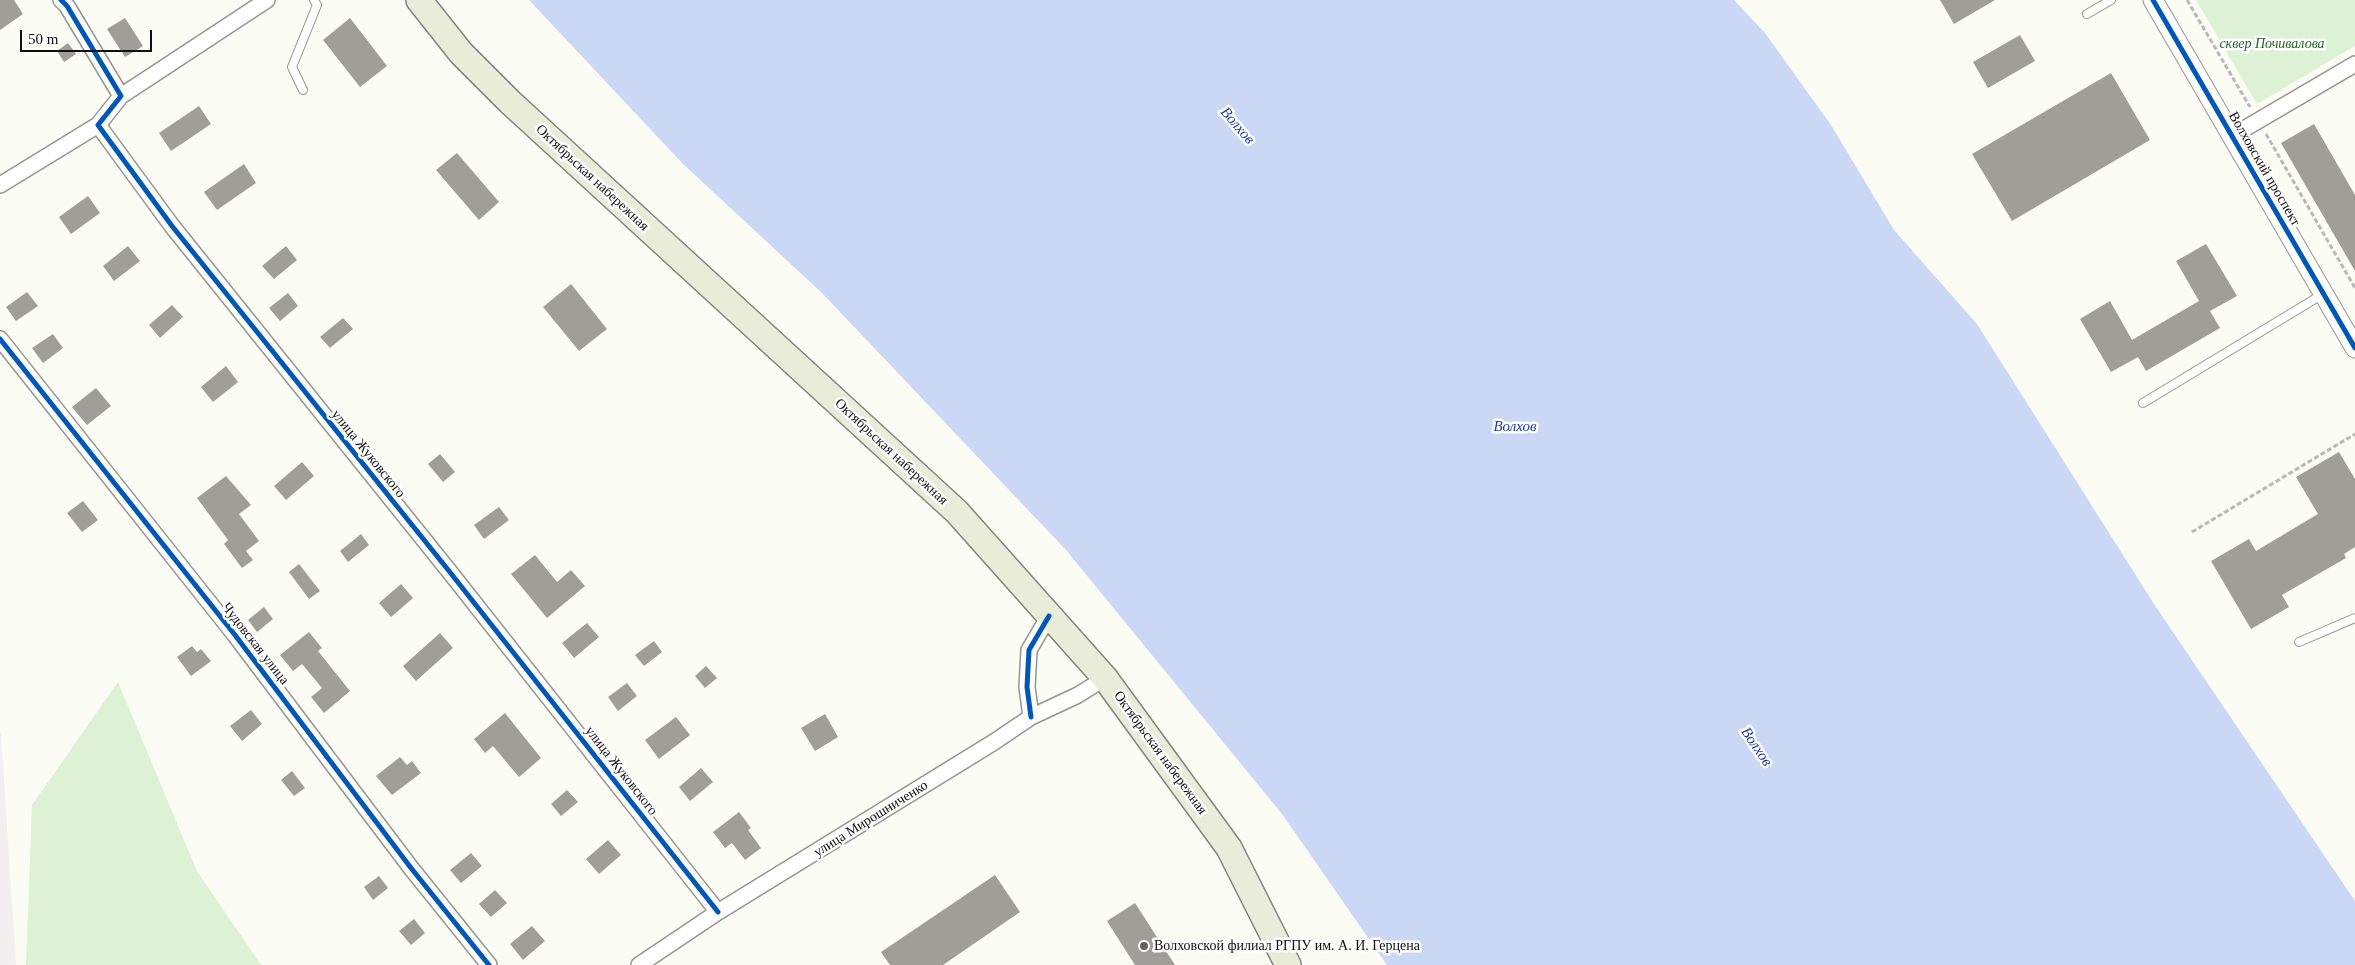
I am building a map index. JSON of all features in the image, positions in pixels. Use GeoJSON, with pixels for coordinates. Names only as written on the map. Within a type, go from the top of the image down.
{"type":"FeatureCollection","features":[{"type":"Feature","properties":{"kind":"main road","name":"Октябрьская набережная"},"geometry":{"type":"LineString","coordinates":[[419,0],[461,52],[510,102],[957,512],[1105,678],[1229,848],[1288,965]]}},
{"type":"Feature","properties":{"kind":"street"},"geometry":{"type":"LineString","coordinates":[[61,0],[67,6],[121,96]]}},
{"type":"Feature","properties":{"kind":"street"},"geometry":{"type":"LineString","coordinates":[[0,185],[98,125],[121,96],[267,0]]}},
{"type":"Feature","properties":{"kind":"street","name":"Волховский проспект"},"geometry":{"type":"LineString","coordinates":[[2153,0],[2355,348]]}},
{"type":"Feature","properties":{"kind":"street"},"geometry":{"type":"LineString","coordinates":[[2232,136],[2355,64]]}},
{"type":"Feature","properties":{"kind":"street","name":"улица Жуковского"},"geometry":{"type":"LineString","coordinates":[[98,125],[184,241],[462,587],[718,912]]}},
{"type":"Feature","properties":{"kind":"street","name":"Чудовская улица"},"geometry":{"type":"LineString","coordinates":[[0,339],[235,635],[411,868],[489,965]]}},
{"type":"Feature","properties":{"kind":"street"},"geometry":{"type":"LineString","coordinates":[[1031,716],[1027,686],[1029,650],[1050,616]]}},
{"type":"Feature","properties":{"kind":"street","name":"улица Мирошниченко"},"geometry":{"type":"LineString","coordinates":[[639,965],[718,912],[994,742],[1031,716],[1078,695],[1105,678]]}},
{"type":"Feature","properties":{"kind":"lane"},"geometry":{"type":"LineString","coordinates":[[303,90],[292,67],[317,5],[314,0]]}},
{"type":"Feature","properties":{"kind":"lane"},"geometry":{"type":"LineString","coordinates":[[2087,14],[2111,0]]}},
{"type":"Feature","properties":{"kind":"lane"},"geometry":{"type":"LineString","coordinates":[[2143,403],[2324,294]]}},
{"type":"Feature","properties":{"kind":"lane"},"geometry":{"type":"LineString","coordinates":[[2299,642],[2355,618]]}},
{"type":"Feature","properties":{"kind":"path"},"geometry":{"type":"LineString","coordinates":[[2187,0],[2355,288]]}},
{"type":"Feature","properties":{"kind":"path"},"geometry":{"type":"LineString","coordinates":[[2192,532],[2355,434]]}},
{"type":"Feature","properties":{"kind":"shaded area"},"geometry":{"type":"Polygon","coordinates":[[[0,733],[1,735],[16,965],[0,965],[0,733]]]}},
{"type":"Feature","properties":{"kind":"green space","name":"сквер Почивалова"},"geometry":{"type":"Polygon","coordinates":[[[2196,0],[2355,0],[2355,46],[2257,104],[2196,0]]]}},
{"type":"Feature","properties":{"kind":"green space"},"geometry":{"type":"Polygon","coordinates":[[[118,682],[197,871],[261,965],[26,965],[32,805],[118,682]]]}},
{"type":"Feature","properties":{"kind":"water","name":"Волхов"},"geometry":{"type":"Polygon","coordinates":[[[529,0],[1734,0],[1765,33],[1831,125],[1894,230],[1977,324],[2154,604],[2355,901],[2355,965],[1387,965],[1282,814],[1066,550],[822,293],[683,164],[529,0]]]}},
{"type":"Feature","properties":{"kind":"building"},"geometry":{"type":"Polygon","coordinates":[[[0,0],[14,0],[23,14],[0,30],[0,0]]]}},
{"type":"Feature","properties":{"kind":"building"},"geometry":{"type":"Polygon","coordinates":[[[1940,0],[1995,0],[1954,24],[1940,0]]]}},
{"type":"Feature","properties":{"kind":"building"},"geometry":{"type":"Polygon","coordinates":[[[125,18],[143,46],[125,57],[107,29],[125,18]]]}},
{"type":"Feature","properties":{"kind":"building"},"geometry":{"type":"Polygon","coordinates":[[[350,18],[387,66],[360,87],[323,40],[350,18]]]}},
{"type":"Feature","properties":{"kind":"building"},"geometry":{"type":"Polygon","coordinates":[[[2020,35],[2035,61],[1988,88],[1973,62],[2020,35]]]}},
{"type":"Feature","properties":{"kind":"building"},"geometry":{"type":"Polygon","coordinates":[[[68,43],[76,54],[64,62],[57,51],[68,43]]]}},
{"type":"Feature","properties":{"kind":"building"},"geometry":{"type":"Polygon","coordinates":[[[2111,73],[2150,140],[2012,221],[1972,154],[2111,73]]]}},
{"type":"Feature","properties":{"kind":"building"},"geometry":{"type":"Polygon","coordinates":[[[199,106],[211,124],[171,151],[159,133],[199,106]]]}},
{"type":"Feature","properties":{"kind":"building"},"geometry":{"type":"Polygon","coordinates":[[[2314,124],[2355,195],[2355,271],[2281,143],[2314,124]]]}},
{"type":"Feature","properties":{"kind":"building"},"geometry":{"type":"Polygon","coordinates":[[[457,153],[499,202],[479,220],[436,170],[457,153]]]}},
{"type":"Feature","properties":{"kind":"building"},"geometry":{"type":"Polygon","coordinates":[[[244,164],[256,183],[217,210],[204,192],[244,164]]]}},
{"type":"Feature","properties":{"kind":"building"},"geometry":{"type":"Polygon","coordinates":[[[88,196],[100,213],[71,234],[59,217],[88,196]]]}},
{"type":"Feature","properties":{"kind":"building"},"geometry":{"type":"Polygon","coordinates":[[[2206,244],[2237,296],[2210,311],[2220,328],[2146,371],[2138,357],[2111,372],[2080,319],[2110,301],[2132,340],[2199,301],[2176,261],[2206,244]]]}},
{"type":"Feature","properties":{"kind":"building"},"geometry":{"type":"Polygon","coordinates":[[[128,246],[140,261],[114,281],[103,266],[128,246]]]}},
{"type":"Feature","properties":{"kind":"building"},"geometry":{"type":"Polygon","coordinates":[[[286,246],[297,260],[274,279],[262,266],[286,246]]]}},
{"type":"Feature","properties":{"kind":"building"},"geometry":{"type":"Polygon","coordinates":[[[571,284],[607,329],[579,351],[543,307],[571,284]]]}},
{"type":"Feature","properties":{"kind":"building"},"geometry":{"type":"Polygon","coordinates":[[[27,292],[38,306],[16,321],[6,307],[27,292]]]}},
{"type":"Feature","properties":{"kind":"building"},"geometry":{"type":"Polygon","coordinates":[[[288,293],[298,306],[280,321],[269,308],[288,293]]]}},
{"type":"Feature","properties":{"kind":"building"},"geometry":{"type":"Polygon","coordinates":[[[172,305],[183,317],[160,338],[149,325],[172,305]]]}},
{"type":"Feature","properties":{"kind":"building"},"geometry":{"type":"Polygon","coordinates":[[[343,318],[353,329],[330,348],[320,337],[343,318]]]}},
{"type":"Feature","properties":{"kind":"building"},"geometry":{"type":"Polygon","coordinates":[[[53,334],[63,348],[43,363],[32,348],[53,334]]]}},
{"type":"Feature","properties":{"kind":"building"},"geometry":{"type":"Polygon","coordinates":[[[226,366],[238,382],[213,402],[201,387],[226,366]]]}},
{"type":"Feature","properties":{"kind":"building"},"geometry":{"type":"Polygon","coordinates":[[[96,388],[111,406],[87,425],[72,407],[96,388]]]}},
{"type":"Feature","properties":{"kind":"building"},"geometry":{"type":"Polygon","coordinates":[[[2339,452],[2355,479],[2355,547],[2344,554],[2346,558],[2282,595],[2289,607],[2251,629],[2211,561],[2249,539],[2256,551],[2318,514],[2296,477],[2339,452]]]}},
{"type":"Feature","properties":{"kind":"building"},"geometry":{"type":"Polygon","coordinates":[[[440,454],[455,472],[443,482],[428,464],[440,454]]]}},
{"type":"Feature","properties":{"kind":"building"},"geometry":{"type":"Polygon","coordinates":[[[302,462],[314,476],[286,500],[274,486],[302,462]]]}},
{"type":"Feature","properties":{"kind":"building"},"geometry":{"type":"Polygon","coordinates":[[[226,476],[251,505],[239,514],[259,541],[246,551],[253,560],[242,568],[224,544],[228,540],[197,498],[226,476]]]}},
{"type":"Feature","properties":{"kind":"building"},"geometry":{"type":"Polygon","coordinates":[[[83,501],[98,520],[82,532],[67,513],[83,501]]]}},
{"type":"Feature","properties":{"kind":"building"},"geometry":{"type":"Polygon","coordinates":[[[499,507],[509,520],[484,539],[474,525],[499,507]]]}},
{"type":"Feature","properties":{"kind":"building"},"geometry":{"type":"Polygon","coordinates":[[[361,534],[369,545],[348,562],[340,551],[361,534]]]}},
{"type":"Feature","properties":{"kind":"building"},"geometry":{"type":"Polygon","coordinates":[[[535,555],[557,582],[571,570],[585,586],[547,618],[511,574],[535,555]]]}},
{"type":"Feature","properties":{"kind":"building"},"geometry":{"type":"Polygon","coordinates":[[[299,564],[320,591],[309,599],[289,572],[299,564]]]}},
{"type":"Feature","properties":{"kind":"building"},"geometry":{"type":"Polygon","coordinates":[[[401,584],[413,598],[391,617],[379,603],[401,584]]]}},
{"type":"Feature","properties":{"kind":"building"},"geometry":{"type":"Polygon","coordinates":[[[264,607],[273,619],[257,632],[248,620],[264,607]]]}},
{"type":"Feature","properties":{"kind":"building"},"geometry":{"type":"Polygon","coordinates":[[[587,623],[599,637],[574,658],[562,643],[587,623]]]}},
{"type":"Feature","properties":{"kind":"building"},"geometry":{"type":"Polygon","coordinates":[[[309,632],[322,648],[318,651],[350,691],[324,713],[311,697],[322,688],[302,664],[293,671],[280,655],[309,632]]]}},
{"type":"Feature","properties":{"kind":"building"},"geometry":{"type":"Polygon","coordinates":[[[440,633],[453,648],[416,681],[403,666],[440,633]]]}},
{"type":"Feature","properties":{"kind":"building"},"geometry":{"type":"Polygon","coordinates":[[[654,641],[662,652],[644,666],[635,655],[654,641]]]}},
{"type":"Feature","properties":{"kind":"building"},"geometry":{"type":"Polygon","coordinates":[[[192,646],[197,652],[201,649],[211,661],[191,676],[177,657],[192,646]]]}},
{"type":"Feature","properties":{"kind":"building"},"geometry":{"type":"Polygon","coordinates":[[[706,666],[717,678],[705,688],[695,676],[706,666]]]}},
{"type":"Feature","properties":{"kind":"building"},"geometry":{"type":"Polygon","coordinates":[[[627,683],[637,696],[618,711],[608,697],[627,683]]]}},
{"type":"Feature","properties":{"kind":"building"},"geometry":{"type":"Polygon","coordinates":[[[251,710],[262,724],[242,741],[230,726],[251,710]]]}},
{"type":"Feature","properties":{"kind":"building"},"geometry":{"type":"Polygon","coordinates":[[[505,713],[541,758],[519,777],[493,746],[485,753],[474,739],[505,713]]]}},
{"type":"Feature","properties":{"kind":"building"},"geometry":{"type":"Polygon","coordinates":[[[825,714],[838,737],[815,751],[801,728],[825,714]]]}},
{"type":"Feature","properties":{"kind":"building"},"geometry":{"type":"Polygon","coordinates":[[[676,717],[690,735],[659,759],[645,740],[676,717]]]}},
{"type":"Feature","properties":{"kind":"building"},"geometry":{"type":"Polygon","coordinates":[[[400,757],[407,765],[412,761],[421,773],[392,795],[376,776],[400,757]]]}},
{"type":"Feature","properties":{"kind":"building"},"geometry":{"type":"Polygon","coordinates":[[[701,768],[713,782],[690,801],[679,787],[701,768]]]}},
{"type":"Feature","properties":{"kind":"building"},"geometry":{"type":"Polygon","coordinates":[[[292,771],[305,788],[294,796],[281,780],[292,771]]]}},
{"type":"Feature","properties":{"kind":"building"},"geometry":{"type":"Polygon","coordinates":[[[567,790],[578,802],[561,816],[551,804],[567,790]]]}},
{"type":"Feature","properties":{"kind":"building"},"geometry":{"type":"Polygon","coordinates":[[[739,812],[751,828],[748,830],[761,848],[745,860],[732,843],[725,848],[713,832],[739,812]]]}},
{"type":"Feature","properties":{"kind":"building"},"geometry":{"type":"Polygon","coordinates":[[[608,840],[621,855],[599,874],[586,859],[608,840]]]}},
{"type":"Feature","properties":{"kind":"building"},"geometry":{"type":"Polygon","coordinates":[[[471,853],[482,866],[461,883],[450,870],[471,853]]]}},
{"type":"Feature","properties":{"kind":"building"},"geometry":{"type":"Polygon","coordinates":[[[995,875],[1020,912],[943,965],[890,965],[881,952],[995,875]]]}},
{"type":"Feature","properties":{"kind":"building"},"geometry":{"type":"Polygon","coordinates":[[[379,876],[388,888],[373,900],[364,887],[379,876]]]}},
{"type":"Feature","properties":{"kind":"building"},"geometry":{"type":"Polygon","coordinates":[[[495,890],[507,903],[491,917],[479,904],[495,890]]]}},
{"type":"Feature","properties":{"kind":"building"},"geometry":{"type":"Polygon","coordinates":[[[1135,903],[1175,965],[1135,965],[1107,921],[1135,903]]]}},
{"type":"Feature","properties":{"kind":"building"},"geometry":{"type":"Polygon","coordinates":[[[414,919],[425,933],[411,945],[399,931],[414,919]]]}},
{"type":"Feature","properties":{"kind":"building"},"geometry":{"type":"Polygon","coordinates":[[[532,926],[545,941],[523,960],[510,944],[532,926]]]}},
{"type":"Feature","properties":{"kind":"cycle path"},"geometry":{"type":"LineString","coordinates":[[61,0],[67,6],[121,96],[98,125],[172,226],[449,571],[718,912]]}},
{"type":"Feature","properties":{"kind":"cycle path"},"geometry":{"type":"LineString","coordinates":[[2153,0],[2355,348]]}},
{"type":"Feature","properties":{"kind":"cycle path"},"geometry":{"type":"LineString","coordinates":[[0,339],[235,635],[411,868],[489,965]]}},
{"type":"Feature","properties":{"kind":"cycle path"},"geometry":{"type":"LineString","coordinates":[[1031,717],[1027,687],[1029,650],[1049,616]]}},
{"type":"Feature","properties":{"kind":"place","name":"Волховской филиал РГПУ им. А. И. Герцена"},"geometry":{"type":"Point","coordinates":[1144,946]}}]}
